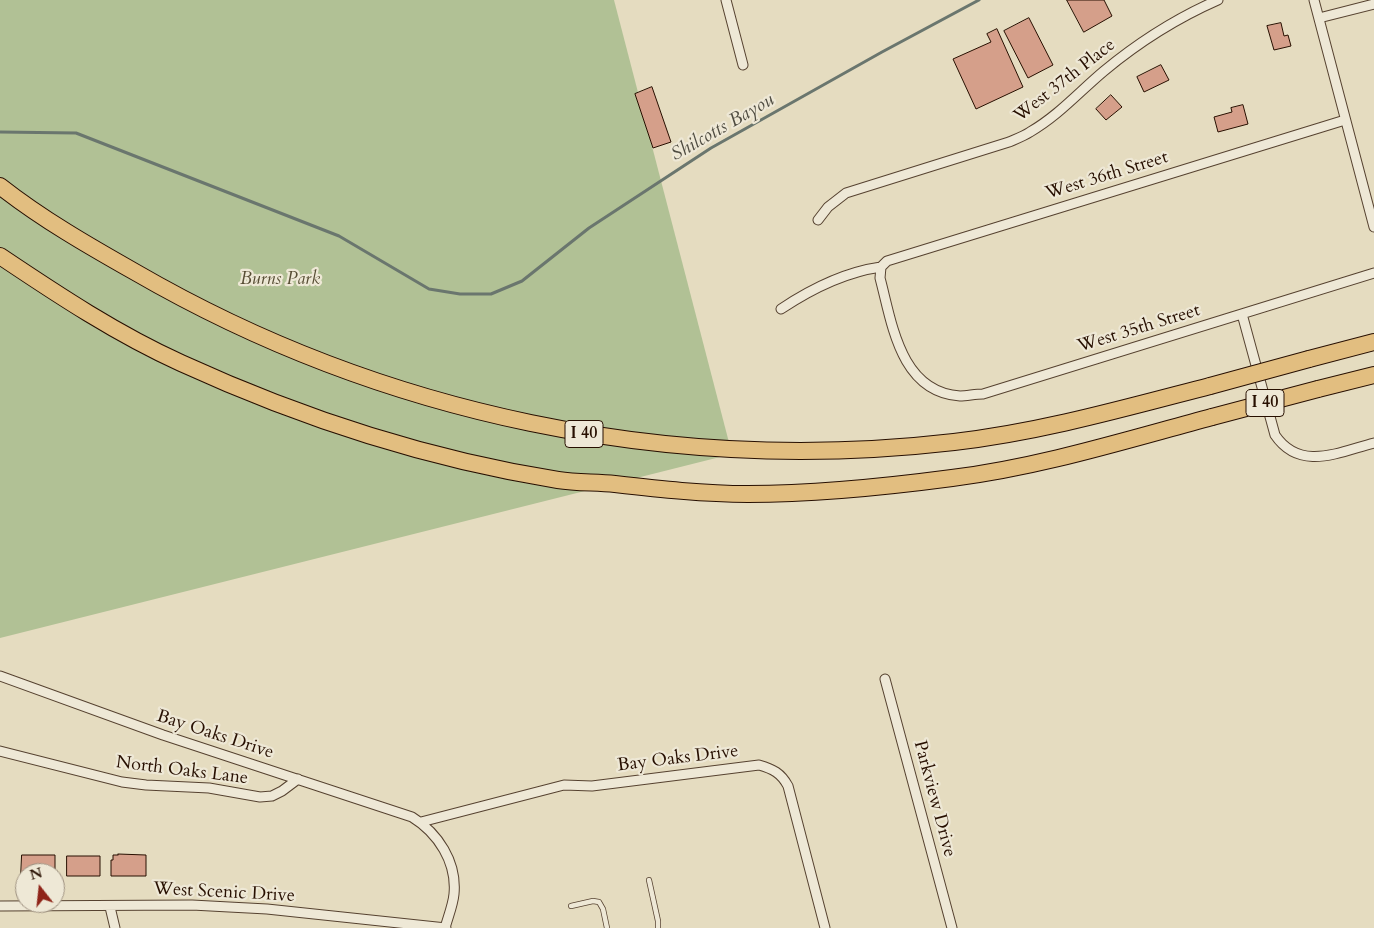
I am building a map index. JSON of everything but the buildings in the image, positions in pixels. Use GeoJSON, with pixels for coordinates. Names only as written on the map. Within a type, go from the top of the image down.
{"type":"FeatureCollection","features":[{"type":"Feature","properties":{"kind":"highway","name":"I 40"},"geometry":{"type":"LineString","coordinates":[[3,188],[41,216],[166,291],[270,341],[342,370],[444,404],[509,420],[650,443],[753,451],[839,450],[912,447],[1010,435],[1058,426],[1374,342]]}},
{"type":"Feature","properties":{"kind":"highway","name":"I 40"},"geometry":{"type":"LineString","coordinates":[[0,256],[96,318],[140,342],[179,362],[292,409],[394,443],[504,470],[559,480],[660,489],[734,494],[864,489],[955,478],[1026,466],[1374,375]]}},
{"type":"Feature","properties":{"kind":"street"},"geometry":{"type":"LineString","coordinates":[[726,0],[743,65]]}},
{"type":"Feature","properties":{"kind":"street","name":"West 37th Place"},"geometry":{"type":"LineString","coordinates":[[818,220],[828,207],[846,193],[1009,142],[1030,132],[1048,120],[1105,70],[1128,53],[1189,13],[1218,0]]}},
{"type":"Feature","properties":{"kind":"street"},"geometry":{"type":"LineString","coordinates":[[1314,0],[1374,227]]}},
{"type":"Feature","properties":{"kind":"street"},"geometry":{"type":"LineString","coordinates":[[1319,18],[1374,4]]}},
{"type":"Feature","properties":{"kind":"street","name":"West 36th Street"},"geometry":{"type":"LineString","coordinates":[[781,309],[807,291],[867,269],[881,267],[888,261],[1345,120]]}},
{"type":"Feature","properties":{"kind":"street","name":"West 35th Street"},"geometry":{"type":"LineString","coordinates":[[881,267],[880,278],[900,349],[906,362],[930,386],[945,393],[960,396],[983,394],[1374,273]]}},
{"type":"Feature","properties":{"kind":"street"},"geometry":{"type":"LineString","coordinates":[[1242,314],[1275,435],[1281,444],[1292,453],[1312,458],[1374,443]]}},
{"type":"Feature","properties":{"kind":"street","name":"Bay Oaks Drive"},"geometry":{"type":"LineString","coordinates":[[0,676],[163,735],[381,806],[421,822],[443,846],[452,869],[454,896],[445,928]]}},
{"type":"Feature","properties":{"kind":"street","name":"Parkview Drive"},"geometry":{"type":"LineString","coordinates":[[885,679],[952,928]]}},
{"type":"Feature","properties":{"kind":"street","name":"North Oaks Lane"},"geometry":{"type":"LineString","coordinates":[[0,751],[122,782],[209,788],[260,797],[272,796],[282,792],[298,779]]}},
{"type":"Feature","properties":{"kind":"street","name":"Bay Oaks Drive"},"geometry":{"type":"LineString","coordinates":[[421,822],[564,785],[592,786],[759,765],[774,770],[785,779],[788,786],[825,928]]}},
{"type":"Feature","properties":{"kind":"street","name":"West Scenic Drive"},"geometry":{"type":"LineString","coordinates":[[0,906],[110,907],[192,905],[267,909],[445,928]]}},
{"type":"Feature","properties":{"kind":"street"},"geometry":{"type":"LineString","coordinates":[[110,907],[115,928]]}},
{"type":"Feature","properties":{"kind":"lane"},"geometry":{"type":"LineString","coordinates":[[649,880],[658,928]]}},
{"type":"Feature","properties":{"kind":"lane"},"geometry":{"type":"LineString","coordinates":[[571,906],[593,901],[599,902],[603,909],[607,928]]}},
{"type":"Feature","properties":{"kind":"green space","name":"Burns Park"},"geometry":{"type":"Polygon","coordinates":[[[0,0],[614,0],[732,454],[0,638],[0,0]]]}},
{"type":"Feature","properties":{"kind":"waterway","name":"Shilcotts Bayou"},"geometry":{"type":"LineString","coordinates":[[0,132],[76,133],[339,236],[429,289],[460,294],[491,294],[522,281],[589,228],[711,148],[979,0]]}}]}
